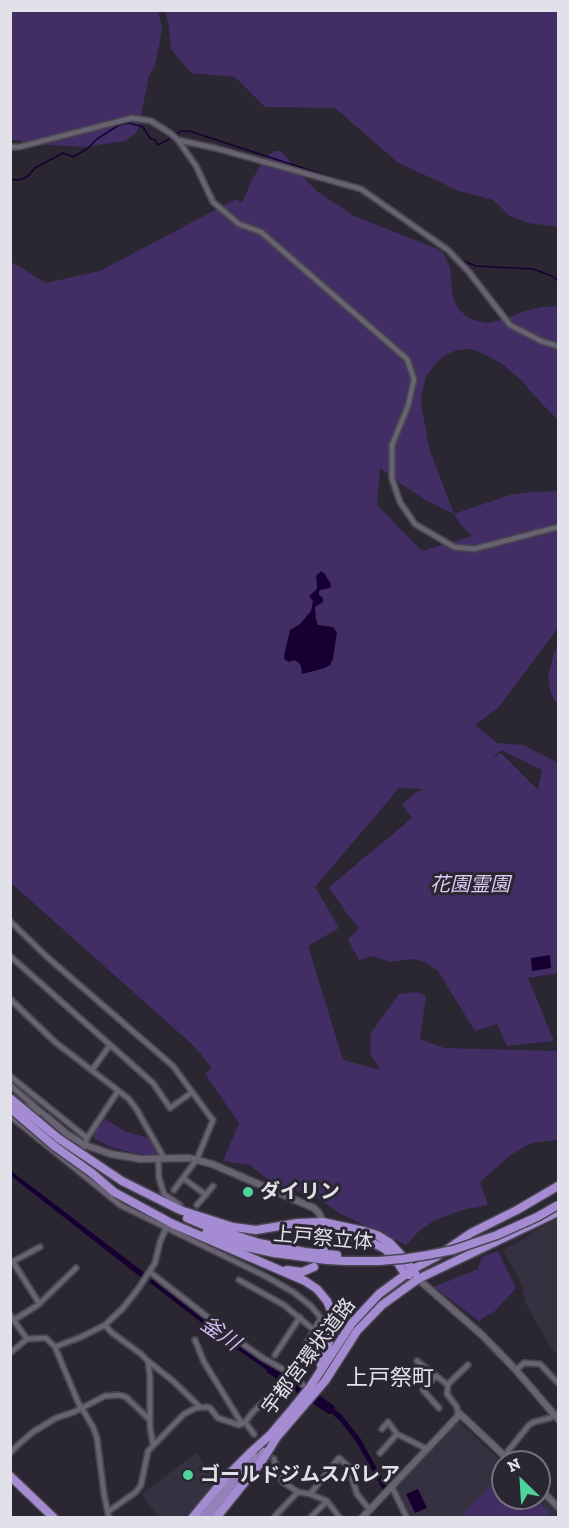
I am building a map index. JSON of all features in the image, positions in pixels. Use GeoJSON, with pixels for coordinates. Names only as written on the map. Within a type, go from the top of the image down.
{"type":"FeatureCollection","features":[{"type":"Feature","properties":{"kind":"highway"},"geometry":{"type":"LineString","coordinates":[[10,1099],[58,1138],[122,1181],[180,1210],[204,1229],[261,1263],[311,1284],[322,1294],[330,1307],[332,1321],[330,1339],[310,1388]]}},
{"type":"Feature","properties":{"kind":"highway"},"geometry":{"type":"LineString","coordinates":[[10,1108],[114,1192],[147,1211],[204,1229],[233,1227],[256,1230],[298,1223],[323,1222],[349,1227],[377,1235],[390,1243],[409,1272]]}},
{"type":"Feature","properties":{"kind":"highway","name":"宇都宮環状道路"},"geometry":{"type":"LineString","coordinates":[[273,1436],[296,1410],[352,1323],[379,1294],[471,1233],[558,1186]]}},
{"type":"Feature","properties":{"kind":"highway","name":"上戸祭立体"},"geometry":{"type":"LineString","coordinates":[[204,1229],[247,1247],[327,1260],[406,1254],[448,1245],[507,1225],[558,1199]]}},
{"type":"Feature","properties":{"kind":"highway","name":"上戸祭立体"},"geometry":{"type":"LineString","coordinates":[[345,1258],[379,1261],[428,1256],[453,1250],[497,1235],[558,1205]]}},
{"type":"Feature","properties":{"kind":"highway","name":"宇都宮環状道路"},"geometry":{"type":"LineString","coordinates":[[310,1388],[368,1318],[395,1295],[418,1279],[558,1212]]}},
{"type":"Feature","properties":{"kind":"highway"},"geometry":{"type":"LineString","coordinates":[[324,1248],[329,1232],[357,1237],[378,1244],[418,1279]]}},
{"type":"Feature","properties":{"kind":"highway"},"geometry":{"type":"LineString","coordinates":[[261,1263],[295,1272],[314,1267]]}},
{"type":"Feature","properties":{"kind":"highway"},"geometry":{"type":"LineString","coordinates":[[192,1518],[249,1453],[273,1436]]}},
{"type":"Feature","properties":{"kind":"highway"},"geometry":{"type":"LineString","coordinates":[[216,1518],[262,1461],[273,1436]]}},
{"type":"Feature","properties":{"kind":"highway"},"geometry":{"type":"LineString","coordinates":[[10,1476],[54,1518]]}},
{"type":"Feature","properties":{"kind":"main road","name":"宇都宮環状道路"},"geometry":{"type":"LineString","coordinates":[[200,1518],[273,1436]]}},
{"type":"Feature","properties":{"kind":"main road","name":"宇都宮環状道路"},"geometry":{"type":"LineString","coordinates":[[208,1518],[273,1436]]}},
{"type":"Feature","properties":{"kind":"street"},"geometry":{"type":"LineString","coordinates":[[10,147],[19,147],[132,118],[152,121],[170,133],[178,140],[196,166],[213,202],[239,224],[261,232],[407,359],[414,379],[408,406],[392,445],[392,479],[400,502],[415,524],[454,547],[474,549],[558,527]]}},
{"type":"Feature","properties":{"kind":"street"},"geometry":{"type":"LineString","coordinates":[[178,140],[362,189],[448,250],[469,272],[510,325],[541,341],[558,346]]}},
{"type":"Feature","properties":{"kind":"street"},"geometry":{"type":"LineString","coordinates":[[10,921],[46,956],[173,1066],[213,1120],[197,1159],[174,1190]]}},
{"type":"Feature","properties":{"kind":"street"},"geometry":{"type":"LineString","coordinates":[[10,956],[153,1083],[170,1108],[191,1093]]}},
{"type":"Feature","properties":{"kind":"street"},"geometry":{"type":"LineString","coordinates":[[10,967],[16,961]]}},
{"type":"Feature","properties":{"kind":"street"},"geometry":{"type":"LineString","coordinates":[[10,999],[55,1042],[129,1099],[161,1158],[159,1178],[164,1194],[180,1204]]}},
{"type":"Feature","properties":{"kind":"street"},"geometry":{"type":"LineString","coordinates":[[92,1070],[110,1045]]}},
{"type":"Feature","properties":{"kind":"street"},"geometry":{"type":"LineString","coordinates":[[10,1076],[86,1142]]}},
{"type":"Feature","properties":{"kind":"street"},"geometry":{"type":"LineString","coordinates":[[10,1084],[67,1134],[111,1154],[124,1157],[197,1159],[212,1164],[314,1208],[329,1232]]}},
{"type":"Feature","properties":{"kind":"street"},"geometry":{"type":"LineString","coordinates":[[72,1166],[118,1091]]}},
{"type":"Feature","properties":{"kind":"street"},"geometry":{"type":"LineString","coordinates":[[10,1099],[33,1108],[47,1117]]}},
{"type":"Feature","properties":{"kind":"street"},"geometry":{"type":"LineString","coordinates":[[10,1116],[120,1205],[267,1277],[293,1292],[311,1306],[321,1318],[280,1386],[244,1423],[240,1425],[218,1418],[210,1408],[200,1407],[184,1414],[148,1451],[141,1485],[136,1492],[108,1511]]}},
{"type":"Feature","properties":{"kind":"street"},"geometry":{"type":"LineString","coordinates":[[183,1178],[206,1195]]}},
{"type":"Feature","properties":{"kind":"street"},"geometry":{"type":"LineString","coordinates":[[197,1205],[213,1186]]}},
{"type":"Feature","properties":{"kind":"street"},"geometry":{"type":"LineString","coordinates":[[55,1347],[105,1325],[123,1308],[150,1273],[166,1228]]}},
{"type":"Feature","properties":{"kind":"street"},"geometry":{"type":"LineString","coordinates":[[39,1303],[11,1263],[40,1247]]}},
{"type":"Feature","properties":{"kind":"street"},"geometry":{"type":"LineString","coordinates":[[27,1339],[12,1318],[39,1303],[76,1268]]}},
{"type":"Feature","properties":{"kind":"street"},"geometry":{"type":"LineString","coordinates":[[150,1273],[233,1337],[310,1388]]}},
{"type":"Feature","properties":{"kind":"street"},"geometry":{"type":"LineString","coordinates":[[418,1279],[482,1335],[557,1417]]}},
{"type":"Feature","properties":{"kind":"street"},"geometry":{"type":"LineString","coordinates":[[239,1280],[284,1305],[314,1330]]}},
{"type":"Feature","properties":{"kind":"street"},"geometry":{"type":"LineString","coordinates":[[275,1355],[300,1317]]}},
{"type":"Feature","properties":{"kind":"street"},"geometry":{"type":"LineString","coordinates":[[105,1325],[173,1381],[200,1407]]}},
{"type":"Feature","properties":{"kind":"street"},"geometry":{"type":"LineString","coordinates":[[10,1353],[27,1339],[46,1338],[55,1347],[67,1378],[97,1438],[104,1494],[110,1518]]}},
{"type":"Feature","properties":{"kind":"street"},"geometry":{"type":"LineString","coordinates":[[195,1340],[204,1362],[244,1423],[254,1434]]}},
{"type":"Feature","properties":{"kind":"street"},"geometry":{"type":"LineString","coordinates":[[148,1361],[153,1444]]}},
{"type":"Feature","properties":{"kind":"street"},"geometry":{"type":"LineString","coordinates":[[417,1361],[448,1384]]}},
{"type":"Feature","properties":{"kind":"street"},"geometry":{"type":"LineString","coordinates":[[516,1370],[524,1363],[540,1364],[558,1383]]}},
{"type":"Feature","properties":{"kind":"street"},"geometry":{"type":"LineString","coordinates":[[458,1417],[457,1407],[447,1394],[448,1384],[468,1365]]}},
{"type":"Feature","properties":{"kind":"street"},"geometry":{"type":"LineString","coordinates":[[436,1376],[423,1390],[439,1408]]}},
{"type":"Feature","properties":{"kind":"street"},"geometry":{"type":"LineString","coordinates":[[10,1454],[33,1432],[56,1418],[105,1396],[126,1397],[150,1419]]}},
{"type":"Feature","properties":{"kind":"street"},"geometry":{"type":"LineString","coordinates":[[362,1518],[460,1414],[498,1450]]}},
{"type":"Feature","properties":{"kind":"street"},"geometry":{"type":"LineString","coordinates":[[509,1450],[529,1425],[557,1417]]}},
{"type":"Feature","properties":{"kind":"street"},"geometry":{"type":"LineString","coordinates":[[382,1430],[388,1422],[397,1434],[427,1449]]}},
{"type":"Feature","properties":{"kind":"street"},"geometry":{"type":"LineString","coordinates":[[380,1453],[397,1434]]}},
{"type":"Feature","properties":{"kind":"street"},"geometry":{"type":"LineString","coordinates":[[310,1494],[339,1458],[348,1466],[357,1494],[369,1509]]}},
{"type":"Feature","properties":{"kind":"street"},"geometry":{"type":"LineString","coordinates":[[274,1459],[278,1475],[284,1483],[298,1492],[327,1501],[338,1517]]}},
{"type":"Feature","properties":{"kind":"street"},"geometry":{"type":"LineString","coordinates":[[392,1485],[407,1518]]}},
{"type":"Feature","properties":{"kind":"street"},"geometry":{"type":"LineString","coordinates":[[276,1518],[275,1516],[298,1492]]}},
{"type":"Feature","properties":{"kind":"street"},"geometry":{"type":"LineString","coordinates":[[310,1518],[327,1501]]}},
{"type":"Feature","properties":{"kind":"shaded area"},"geometry":{"type":"Polygon","coordinates":[[[558,1219],[558,1356],[526,1304],[522,1285],[503,1250],[558,1219]]]}},
{"type":"Feature","properties":{"kind":"shaded area"},"geometry":{"type":"Polygon","coordinates":[[[458,1421],[491,1452],[491,1510],[551,1510],[551,1507],[557,1513],[552,1518],[411,1517],[396,1486],[458,1421]]]}},
{"type":"Feature","properties":{"kind":"shaded area"},"geometry":{"type":"Polygon","coordinates":[[[196,1453],[208,1471],[218,1480],[186,1517],[158,1517],[142,1494],[196,1453]]]}},
{"type":"Feature","properties":{"kind":"green space"},"geometry":{"type":"Polygon","coordinates":[[[10,11],[158,11],[162,28],[159,46],[155,66],[149,75],[136,133],[125,141],[84,147],[32,144],[11,139],[10,11]]]}},
{"type":"Feature","properties":{"kind":"green space"},"geometry":{"type":"Polygon","coordinates":[[[165,11],[558,11],[558,227],[529,223],[510,216],[493,200],[459,191],[397,162],[335,108],[265,107],[235,77],[191,73],[171,49],[165,11]]]}},
{"type":"Feature","properties":{"kind":"green space","name":"花園霊園"},"geometry":{"type":"Polygon","coordinates":[[[275,151],[281,151],[318,192],[354,216],[438,249],[444,254],[450,268],[452,294],[457,307],[466,316],[488,323],[525,311],[558,306],[558,420],[520,379],[501,363],[472,349],[457,350],[444,356],[435,364],[426,377],[421,404],[430,451],[454,514],[510,495],[558,491],[558,628],[498,708],[475,725],[497,743],[523,745],[558,763],[558,973],[528,978],[554,1041],[507,1046],[497,1024],[475,1031],[438,971],[425,962],[412,959],[390,962],[372,956],[359,960],[348,940],[359,928],[329,887],[412,818],[402,805],[413,794],[423,789],[399,788],[315,887],[339,928],[308,946],[343,1060],[381,1070],[370,1054],[371,1033],[399,994],[416,992],[426,996],[420,1039],[444,1048],[558,1051],[558,1140],[531,1143],[511,1155],[480,1182],[488,1205],[466,1209],[435,1220],[418,1232],[406,1245],[339,1213],[314,1195],[270,1181],[250,1165],[223,1161],[239,1123],[205,1074],[212,1068],[194,1046],[11,883],[10,261],[46,283],[100,271],[236,199],[242,203],[251,182],[267,156],[275,151]],[[380,468],[377,505],[422,551],[472,536],[454,514],[424,499],[380,468]],[[501,750],[490,760],[501,753],[538,790],[542,770],[501,750]]]}},
{"type":"Feature","properties":{"kind":"green space"},"geometry":{"type":"Polygon","coordinates":[[[558,645],[558,705],[550,690],[548,677],[558,645]]]}},
{"type":"Feature","properties":{"kind":"green space"},"geometry":{"type":"Polygon","coordinates":[[[105,1119],[126,1132],[150,1138],[157,1152],[154,1155],[134,1153],[111,1147],[95,1139],[93,1135],[105,1119]]]}},
{"type":"Feature","properties":{"kind":"green space"},"geometry":{"type":"Polygon","coordinates":[[[498,1251],[516,1288],[494,1312],[482,1318],[480,1322],[434,1287],[478,1269],[482,1257],[498,1251]]]}},
{"type":"Feature","properties":{"kind":"green space"},"geometry":{"type":"Polygon","coordinates":[[[491,1485],[491,1510],[547,1510],[550,1513],[546,1517],[460,1517],[491,1485]]]}},
{"type":"Feature","properties":{"kind":"water"},"geometry":{"type":"Polygon","coordinates":[[[321,571],[331,584],[330,588],[319,592],[323,602],[315,607],[316,620],[318,625],[333,627],[337,632],[333,659],[325,668],[302,674],[298,662],[294,660],[289,662],[284,656],[290,630],[300,624],[311,611],[313,601],[309,596],[316,590],[316,576],[321,571]]]}},
{"type":"Feature","properties":{"kind":"water"},"geometry":{"type":"Polygon","coordinates":[[[550,955],[551,968],[532,971],[531,958],[550,955]]]}},
{"type":"Feature","properties":{"kind":"water"},"geometry":{"type":"Polygon","coordinates":[[[10,1170],[146,1274],[143,1279],[11,1176],[10,1170]]]}},
{"type":"Feature","properties":{"kind":"water"},"geometry":{"type":"Polygon","coordinates":[[[152,1279],[231,1340],[284,1375],[281,1380],[224,1340],[149,1282],[152,1279]]]}},
{"type":"Feature","properties":{"kind":"water"},"geometry":{"type":"Polygon","coordinates":[[[320,1399],[341,1414],[360,1438],[387,1487],[383,1490],[357,1443],[340,1421],[317,1403],[320,1399]]]}},
{"type":"Feature","properties":{"kind":"water"},"geometry":{"type":"Polygon","coordinates":[[[418,1489],[427,1508],[415,1513],[406,1494],[418,1489]]]}},
{"type":"Feature","properties":{"kind":"waterway"},"geometry":{"type":"LineString","coordinates":[[10,179],[18,180],[27,177],[35,168],[63,153],[73,157],[119,125],[129,123],[143,127],[158,145],[171,138]]}},
{"type":"Feature","properties":{"kind":"waterway"},"geometry":{"type":"LineString","coordinates":[[175,135],[181,131],[189,131],[355,185]]}},
{"type":"Feature","properties":{"kind":"waterway"},"geometry":{"type":"LineString","coordinates":[[363,188],[393,209]]}},
{"type":"Feature","properties":{"kind":"waterway"},"geometry":{"type":"LineString","coordinates":[[461,260],[476,266],[533,269],[552,276],[558,281]]}},
{"type":"Feature","properties":{"kind":"waterway","name":"釜川"},"geometry":{"type":"LineString","coordinates":[[271,1369],[330,1409]]}},
{"type":"Feature","properties":{"kind":"tunnel"},"geometry":{"type":"LineString","coordinates":[[254,1434],[274,1459]]}},
{"type":"Feature","properties":{"kind":"place","name":"ダイリン"},"geometry":{"type":"Point","coordinates":[248,1192]}},
{"type":"Feature","properties":{"kind":"place","name":"ゴールドジムスパレア"},"geometry":{"type":"Point","coordinates":[188,1475]}},
{"type":"Feature","properties":{"kind":"district","name":"上戸祭町"},"geometry":{"type":"Point","coordinates":[390,1379]}}]}
